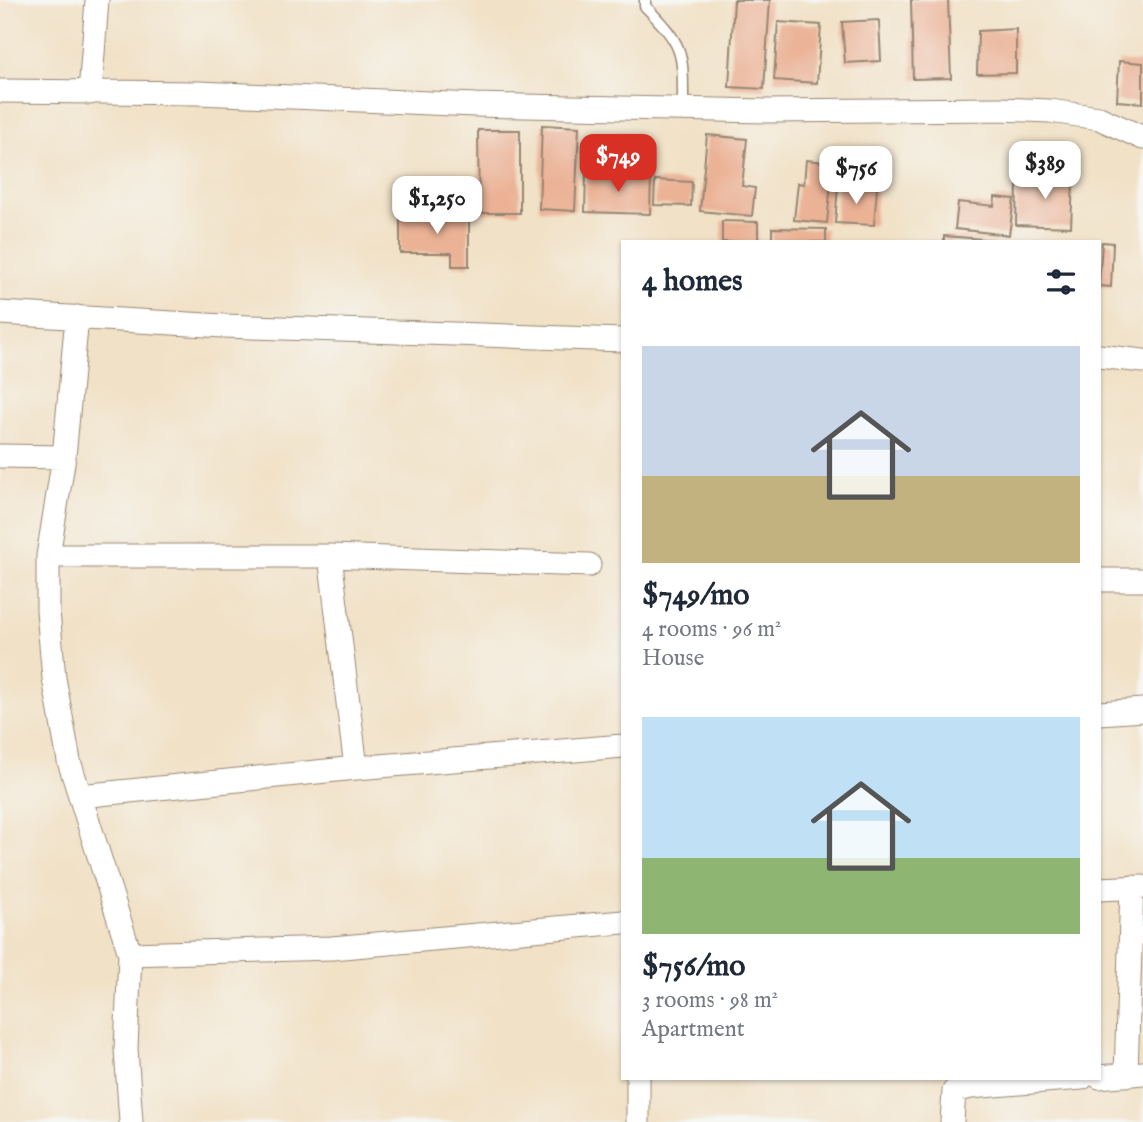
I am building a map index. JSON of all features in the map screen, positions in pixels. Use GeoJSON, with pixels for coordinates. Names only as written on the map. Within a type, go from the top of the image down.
{"type":"FeatureCollection","features":[{"type":"Feature","properties":{"kind":"street"},"geometry":{"type":"LineString","coordinates":[[90,93],[97,0]]}},
{"type":"Feature","properties":{"kind":"street"},"geometry":{"type":"LineString","coordinates":[[0,91],[199,93],[475,105],[766,111],[903,108],[1050,111],[1099,118],[1143,138]]}},
{"type":"Feature","properties":{"kind":"street"},"geometry":{"type":"LineString","coordinates":[[0,313],[224,326],[621,340]]}},
{"type":"Feature","properties":{"kind":"street"},"geometry":{"type":"LineString","coordinates":[[77,317],[64,457],[48,556],[54,678],[69,761],[130,954],[126,1049],[131,1122]]}},
{"type":"Feature","properties":{"kind":"street"},"geometry":{"type":"LineString","coordinates":[[1101,356],[1143,361]]}},
{"type":"Feature","properties":{"kind":"street"},"geometry":{"type":"LineString","coordinates":[[0,456],[64,457]]}},
{"type":"Feature","properties":{"kind":"street"},"geometry":{"type":"LineString","coordinates":[[48,556],[330,555],[589,565]]}},
{"type":"Feature","properties":{"kind":"street"},"geometry":{"type":"LineString","coordinates":[[330,555],[356,768]]}},
{"type":"Feature","properties":{"kind":"street"},"geometry":{"type":"LineString","coordinates":[[1101,580],[1143,580]]}},
{"type":"Feature","properties":{"kind":"street"},"geometry":{"type":"LineString","coordinates":[[1101,713],[1143,710]]}},
{"type":"Feature","properties":{"kind":"street"},"geometry":{"type":"LineString","coordinates":[[80,796],[356,768],[621,746]]}},
{"type":"Feature","properties":{"kind":"street"},"geometry":{"type":"LineString","coordinates":[[1101,889],[1137,887],[1134,1074],[1101,1077]]}},
{"type":"Feature","properties":{"kind":"street"},"geometry":{"type":"LineString","coordinates":[[130,954],[332,948],[621,922]]}},
{"type":"Feature","properties":{"kind":"street"},"geometry":{"type":"LineString","coordinates":[[638,1080],[638,1122]]}},
{"type":"Feature","properties":{"kind":"street"},"geometry":{"type":"LineString","coordinates":[[952,1122],[954,1091],[971,1087],[1057,1080]]}},
{"type":"Feature","properties":{"kind":"lane"},"geometry":{"type":"LineString","coordinates":[[645,0],[645,6],[673,35],[681,53],[683,108]]}},
{"type":"Feature","properties":{"kind":"building"},"geometry":{"type":"Polygon","coordinates":[[[734,0],[770,0],[764,89],[729,87],[734,0]]]}},
{"type":"Feature","properties":{"kind":"building"},"geometry":{"type":"Polygon","coordinates":[[[911,0],[948,0],[951,78],[913,79],[911,0]]]}},
{"type":"Feature","properties":{"kind":"building"},"geometry":{"type":"Polygon","coordinates":[[[879,20],[881,61],[845,63],[842,22],[879,20]]]}},
{"type":"Feature","properties":{"kind":"building"},"geometry":{"type":"Polygon","coordinates":[[[778,22],[821,25],[817,83],[774,80],[778,22]]]}},
{"type":"Feature","properties":{"kind":"building"},"geometry":{"type":"Polygon","coordinates":[[[1016,29],[1016,73],[977,74],[978,31],[1016,29]]]}},
{"type":"Feature","properties":{"kind":"building"},"geometry":{"type":"Polygon","coordinates":[[[1119,61],[1143,63],[1143,103],[1117,101],[1119,61]]]}},
{"type":"Feature","properties":{"kind":"building"},"geometry":{"type":"Polygon","coordinates":[[[542,125],[579,127],[575,211],[539,209],[542,125]]]}},
{"type":"Feature","properties":{"kind":"building"},"geometry":{"type":"Polygon","coordinates":[[[478,130],[520,130],[520,213],[479,213],[478,130]]]}},
{"type":"Feature","properties":{"kind":"building"},"geometry":{"type":"Polygon","coordinates":[[[707,135],[747,139],[742,186],[755,188],[752,216],[700,211],[707,135]]]}},
{"type":"Feature","properties":{"kind":"building"},"geometry":{"type":"Polygon","coordinates":[[[806,160],[833,163],[827,223],[794,220],[798,183],[804,184],[806,160]]]}},
{"type":"Feature","properties":{"kind":"building"},"geometry":{"type":"Polygon","coordinates":[[[1030,171],[1054,172],[1053,179],[1073,180],[1071,227],[1016,225],[1017,183],[1030,184],[1030,171]]]}},
{"type":"Feature","properties":{"kind":"building"},"geometry":{"type":"Polygon","coordinates":[[[586,173],[651,175],[650,214],[585,212],[586,173]]]}},
{"type":"Feature","properties":{"kind":"building"},"geometry":{"type":"Polygon","coordinates":[[[655,180],[692,182],[691,206],[654,205],[655,180]]]}},
{"type":"Feature","properties":{"kind":"building"},"geometry":{"type":"Polygon","coordinates":[[[838,186],[877,188],[874,225],[835,223],[838,186]]]}},
{"type":"Feature","properties":{"kind":"building"},"geometry":{"type":"Polygon","coordinates":[[[995,197],[1014,199],[1009,235],[955,229],[958,202],[994,206],[995,197]]]}},
{"type":"Feature","properties":{"kind":"building"},"geometry":{"type":"Polygon","coordinates":[[[469,214],[469,266],[452,266],[452,253],[400,253],[400,215],[469,214]]]}},
{"type":"Feature","properties":{"kind":"building"},"geometry":{"type":"Polygon","coordinates":[[[722,221],[758,222],[758,240],[722,240],[722,221]]]}},
{"type":"Feature","properties":{"kind":"building"},"geometry":{"type":"Polygon","coordinates":[[[772,228],[826,229],[826,240],[772,240],[772,228]]]}},
{"type":"Feature","properties":{"kind":"building"},"geometry":{"type":"Polygon","coordinates":[[[944,236],[995,240],[944,240],[944,236]]]}},
{"type":"Feature","properties":{"kind":"building"},"geometry":{"type":"Polygon","coordinates":[[[1102,242],[1113,243],[1111,287],[1101,286],[1102,242]]]}}]}
